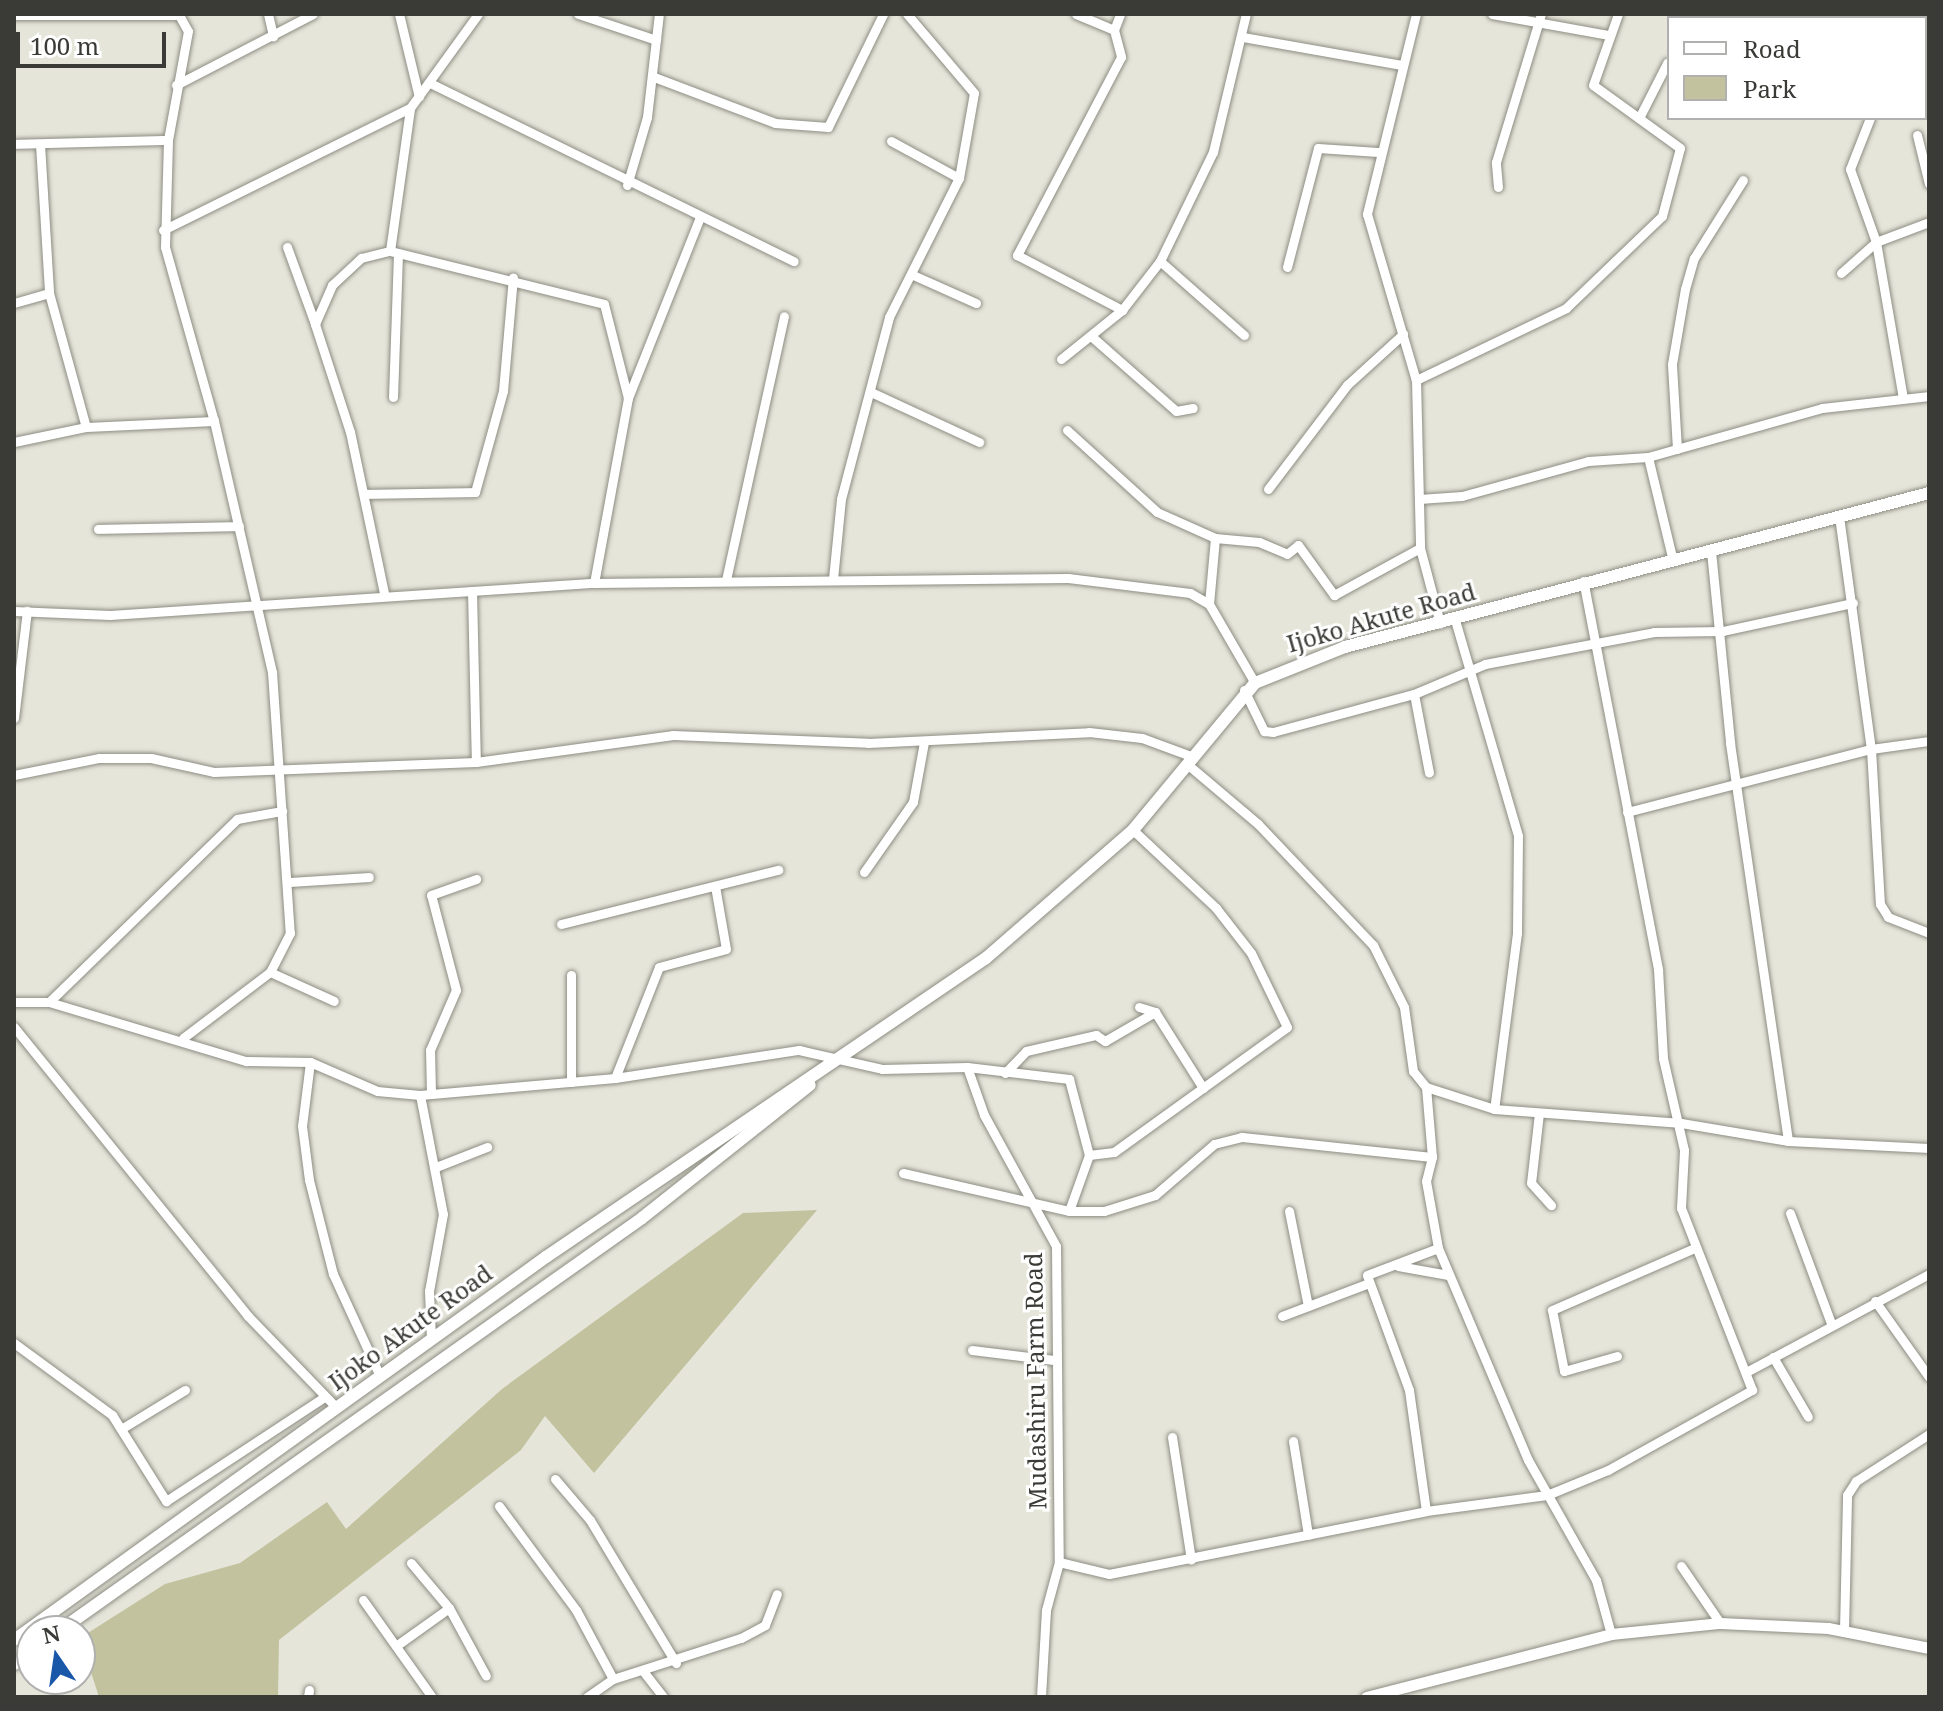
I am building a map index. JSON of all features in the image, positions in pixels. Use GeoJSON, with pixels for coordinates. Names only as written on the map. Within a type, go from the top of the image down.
{"type":"FeatureCollection","features":[{"type":"Feature","properties":{"kind":"main road","name":"Ijoko Akute Road"},"geometry":{"type":"LineString","coordinates":[[14,1640],[431,1338],[986,958],[1133,830],[1250,687],[1345,647],[1455,620],[1672,557],[1711,551],[1929,493]]}},
{"type":"Feature","properties":{"kind":"main road","name":"Ijoko Akute Road"},"geometry":{"type":"LineString","coordinates":[[81,1615],[739,1148],[840,1059]]}},
{"type":"Feature","properties":{"kind":"street"},"geometry":{"type":"LineString","coordinates":[[268,14],[273,36]]}},
{"type":"Feature","properties":{"kind":"street"},"geometry":{"type":"LineString","coordinates":[[176,85],[313,14]]}},
{"type":"Feature","properties":{"kind":"street"},"geometry":{"type":"LineString","coordinates":[[399,14],[419,97]]}},
{"type":"Feature","properties":{"kind":"street"},"geometry":{"type":"LineString","coordinates":[[163,230],[410,108],[478,14]]}},
{"type":"Feature","properties":{"kind":"street"},"geometry":{"type":"LineString","coordinates":[[578,14],[656,40]]}},
{"type":"Feature","properties":{"kind":"street"},"geometry":{"type":"LineString","coordinates":[[627,185],[654,77],[659,14]]}},
{"type":"Feature","properties":{"kind":"street"},"geometry":{"type":"LineString","coordinates":[[654,77],[775,123],[828,127],[883,14]]}},
{"type":"Feature","properties":{"kind":"street"},"geometry":{"type":"LineString","coordinates":[[833,579],[841,499],[873,393],[889,317],[913,275],[959,178],[974,93],[907,14]]}},
{"type":"Feature","properties":{"kind":"street"},"geometry":{"type":"LineString","coordinates":[[1076,14],[1114,30]]}},
{"type":"Feature","properties":{"kind":"street"},"geometry":{"type":"LineString","coordinates":[[1120,14],[1114,30],[1121,57],[1017,255],[1122,310]]}},
{"type":"Feature","properties":{"kind":"street"},"geometry":{"type":"LineString","coordinates":[[1061,359],[1122,310],[1160,261],[1213,152],[1243,37],[1246,14]]}},
{"type":"Feature","properties":{"kind":"street"},"geometry":{"type":"LineString","coordinates":[[1416,14],[1378,152],[1369,226],[1416,380],[1420,548],[1440,623]]}},
{"type":"Feature","properties":{"kind":"street"},"geometry":{"type":"LineString","coordinates":[[1492,14],[1540,18],[1609,35]]}},
{"type":"Feature","properties":{"kind":"street"},"geometry":{"type":"LineString","coordinates":[[1416,380],[1566,308],[1654,226],[1681,156],[1677,143],[1593,85],[1618,14]]}},
{"type":"Feature","properties":{"kind":"street"},"geometry":{"type":"LineString","coordinates":[[14,15],[179,15],[188,31],[168,140],[163,230],[214,421],[272,672],[290,882],[290,933],[270,972],[183,1038]]}},
{"type":"Feature","properties":{"kind":"street"},"geometry":{"type":"LineString","coordinates":[[1498,187],[1496,162],[1540,18]]}},
{"type":"Feature","properties":{"kind":"street"},"geometry":{"type":"LineString","coordinates":[[1243,37],[1402,65]]}},
{"type":"Feature","properties":{"kind":"street"},"geometry":{"type":"LineString","coordinates":[[1639,118],[1667,63]]}},
{"type":"Feature","properties":{"kind":"street"},"geometry":{"type":"LineString","coordinates":[[430,83],[627,185],[794,261]]}},
{"type":"Feature","properties":{"kind":"street"},"geometry":{"type":"LineString","coordinates":[[393,397],[394,252],[410,108]]}},
{"type":"Feature","properties":{"kind":"street"},"geometry":{"type":"LineString","coordinates":[[1869,120],[1850,169],[1876,242],[1903,399]]}},
{"type":"Feature","properties":{"kind":"street"},"geometry":{"type":"LineString","coordinates":[[1917,135],[1929,184]]}},
{"type":"Feature","properties":{"kind":"street"},"geometry":{"type":"LineString","coordinates":[[14,144],[168,140]]}},
{"type":"Feature","properties":{"kind":"street"},"geometry":{"type":"LineString","coordinates":[[891,141],[959,178]]}},
{"type":"Feature","properties":{"kind":"street"},"geometry":{"type":"LineString","coordinates":[[40,144],[49,293],[86,427]]}},
{"type":"Feature","properties":{"kind":"street"},"geometry":{"type":"LineString","coordinates":[[1287,267],[1318,148],[1378,152]]}},
{"type":"Feature","properties":{"kind":"street"},"geometry":{"type":"LineString","coordinates":[[1677,449],[1672,364],[1685,289],[1694,258],[1743,180]]}},
{"type":"Feature","properties":{"kind":"street"},"geometry":{"type":"LineString","coordinates":[[594,583],[628,398],[699,220]]}},
{"type":"Feature","properties":{"kind":"street"},"geometry":{"type":"LineString","coordinates":[[1841,273],[1876,242],[1929,222]]}},
{"type":"Feature","properties":{"kind":"street"},"geometry":{"type":"LineString","coordinates":[[287,247],[315,324],[365,494],[384,593]]}},
{"type":"Feature","properties":{"kind":"street"},"geometry":{"type":"LineString","coordinates":[[315,324],[332,285],[361,258],[394,252],[513,277],[604,304],[628,398]]}},
{"type":"Feature","properties":{"kind":"street"},"geometry":{"type":"LineString","coordinates":[[1160,261],[1244,335]]}},
{"type":"Feature","properties":{"kind":"street"},"geometry":{"type":"LineString","coordinates":[[913,275],[976,303]]}},
{"type":"Feature","properties":{"kind":"street"},"geometry":{"type":"LineString","coordinates":[[365,494],[475,492],[503,391],[513,277]]}},
{"type":"Feature","properties":{"kind":"street"},"geometry":{"type":"LineString","coordinates":[[14,303],[49,293]]}},
{"type":"Feature","properties":{"kind":"street"},"geometry":{"type":"LineString","coordinates":[[726,580],[784,316]]}},
{"type":"Feature","properties":{"kind":"street"},"geometry":{"type":"LineString","coordinates":[[1268,489],[1347,385],[1403,334]]}},
{"type":"Feature","properties":{"kind":"street"},"geometry":{"type":"LineString","coordinates":[[1091,336],[1176,411],[1193,408]]}},
{"type":"Feature","properties":{"kind":"street"},"geometry":{"type":"LineString","coordinates":[[873,393],[979,442]]}},
{"type":"Feature","properties":{"kind":"street"},"geometry":{"type":"LineString","coordinates":[[1419,499],[1462,496],[1588,461],[1648,457],[1822,408],[1929,396]]}},
{"type":"Feature","properties":{"kind":"street"},"geometry":{"type":"LineString","coordinates":[[14,442],[86,427],[214,421]]}},
{"type":"Feature","properties":{"kind":"street"},"geometry":{"type":"LineString","coordinates":[[1067,430],[1157,512],[1215,538],[1240,538],[1287,554],[1298,545],[1334,595],[1420,548]]}},
{"type":"Feature","properties":{"kind":"street"},"geometry":{"type":"LineString","coordinates":[[1648,457],[1672,557]]}},
{"type":"Feature","properties":{"kind":"street"},"geometry":{"type":"LineString","coordinates":[[1839,516],[1871,749],[1880,904],[1888,917],[1929,933]]}},
{"type":"Feature","properties":{"kind":"street"},"geometry":{"type":"LineString","coordinates":[[98,529],[239,526]]}},
{"type":"Feature","properties":{"kind":"street"},"geometry":{"type":"LineString","coordinates":[[1215,538],[1209,604],[1250,687],[1264,731],[1273,732],[1414,694],[1468,674],[1595,641],[1723,631],[1853,603]]}},
{"type":"Feature","properties":{"kind":"street"},"geometry":{"type":"LineString","coordinates":[[1711,551],[1723,631],[1738,784],[1788,1141]]}},
{"type":"Feature","properties":{"kind":"street"},"geometry":{"type":"LineString","coordinates":[[14,611],[110,615],[384,593],[594,583],[833,579],[1068,578],[1165,585],[1209,604]]}},
{"type":"Feature","properties":{"kind":"street"},"geometry":{"type":"LineString","coordinates":[[1059,1562],[1109,1574],[1426,1511],[1547,1495],[1608,1470],[1752,1390],[1748,1371],[1692,1249],[1681,1208],[1681,1123],[1663,1058],[1658,969],[1583,581]]}},
{"type":"Feature","properties":{"kind":"street"},"geometry":{"type":"LineString","coordinates":[[472,591],[476,762]]}},
{"type":"Feature","properties":{"kind":"street"},"geometry":{"type":"LineString","coordinates":[[14,718],[27,611]]}},
{"type":"Feature","properties":{"kind":"street"},"geometry":{"type":"LineString","coordinates":[[1455,620],[1519,854],[1494,1109]]}},
{"type":"Feature","properties":{"kind":"street"},"geometry":{"type":"LineString","coordinates":[[1414,694],[1429,773]]}},
{"type":"Feature","properties":{"kind":"street"},"geometry":{"type":"LineString","coordinates":[[14,775],[99,758],[151,758],[214,772],[476,762],[673,735],[924,742],[1089,732],[1142,738],[1189,760],[1277,843],[1373,945],[1404,1007],[1413,1071],[1426,1087],[1494,1109],[1681,1123],[1788,1141],[1929,1148]]}},
{"type":"Feature","properties":{"kind":"street"},"geometry":{"type":"LineString","coordinates":[[1627,812],[1871,749],[1929,741]]}},
{"type":"Feature","properties":{"kind":"street"},"geometry":{"type":"LineString","coordinates":[[864,872],[913,802],[924,742]]}},
{"type":"Feature","properties":{"kind":"street"},"geometry":{"type":"LineString","coordinates":[[49,1002],[237,819],[282,811]]}},
{"type":"Feature","properties":{"kind":"street"},"geometry":{"type":"LineString","coordinates":[[1089,1155],[1114,1152],[1287,1027],[1251,953],[1216,908],[1133,830]]}},
{"type":"Feature","properties":{"kind":"street"},"geometry":{"type":"LineString","coordinates":[[561,924],[778,870]]}},
{"type":"Feature","properties":{"kind":"street"},"geometry":{"type":"LineString","coordinates":[[290,882],[369,877]]}},
{"type":"Feature","properties":{"kind":"street"},"geometry":{"type":"LineString","coordinates":[[431,1093],[430,1050],[456,990],[431,895],[476,879]]}},
{"type":"Feature","properties":{"kind":"street"},"geometry":{"type":"LineString","coordinates":[[615,1078],[659,967],[726,949],[715,886]]}},
{"type":"Feature","properties":{"kind":"street"},"geometry":{"type":"LineString","coordinates":[[270,972],[334,1001]]}},
{"type":"Feature","properties":{"kind":"street"},"geometry":{"type":"LineString","coordinates":[[571,975],[571,1082]]}},
{"type":"Feature","properties":{"kind":"street"},"geometry":{"type":"LineString","coordinates":[[14,1002],[49,1002],[93,1020],[183,1038],[246,1061],[310,1062],[377,1091],[420,1095],[615,1078],[799,1050],[882,1069],[967,1067],[1069,1079],[1089,1155],[1069,1211]]}},
{"type":"Feature","properties":{"kind":"street"},"geometry":{"type":"LineString","coordinates":[[1139,1007],[1155,1012],[1203,1088]]}},
{"type":"Feature","properties":{"kind":"street"},"geometry":{"type":"LineString","coordinates":[[1005,1073],[1026,1051],[1096,1035],[1105,1041],[1155,1012]]}},
{"type":"Feature","properties":{"kind":"street"},"geometry":{"type":"LineString","coordinates":[[14,1027],[323,1398],[336,1407]]}},
{"type":"Feature","properties":{"kind":"street"},"geometry":{"type":"LineString","coordinates":[[310,1062],[302,1126],[309,1180],[333,1274],[380,1376]]}},
{"type":"Feature","properties":{"kind":"street","name":"Mudashiru Farm Road"},"geometry":{"type":"LineString","coordinates":[[967,1067],[1030,1201],[1056,1246],[1053,1360],[1059,1562],[1046,1610],[1041,1697]]}},
{"type":"Feature","properties":{"kind":"street"},"geometry":{"type":"LineString","coordinates":[[1426,1087],[1432,1157],[1426,1181],[1438,1248],[1547,1495],[1596,1580],[1611,1634]]}},
{"type":"Feature","properties":{"kind":"street"},"geometry":{"type":"LineString","coordinates":[[420,1095],[443,1214],[429,1291],[431,1338]]}},
{"type":"Feature","properties":{"kind":"street"},"geometry":{"type":"LineString","coordinates":[[1539,1113],[1531,1183],[1551,1205]]}},
{"type":"Feature","properties":{"kind":"street"},"geometry":{"type":"LineString","coordinates":[[903,1173],[1069,1211],[1104,1211],[1155,1195],[1214,1144],[1242,1137],[1432,1157]]}},
{"type":"Feature","properties":{"kind":"street"},"geometry":{"type":"LineString","coordinates":[[436,1167],[487,1147]]}},
{"type":"Feature","properties":{"kind":"street"},"geometry":{"type":"LineString","coordinates":[[1289,1211],[1308,1306]]}},
{"type":"Feature","properties":{"kind":"street"},"geometry":{"type":"LineString","coordinates":[[1790,1213],[1831,1323]]}},
{"type":"Feature","properties":{"kind":"street"},"geometry":{"type":"LineString","coordinates":[[1426,1511],[1409,1390],[1369,1283],[1368,1270],[1395,1266],[1438,1248]]}},
{"type":"Feature","properties":{"kind":"street"},"geometry":{"type":"LineString","coordinates":[[1617,1356],[1564,1371],[1552,1310],[1692,1249]]}},
{"type":"Feature","properties":{"kind":"street"},"geometry":{"type":"LineString","coordinates":[[1395,1266],[1448,1275]]}},
{"type":"Feature","properties":{"kind":"street"},"geometry":{"type":"LineString","coordinates":[[1748,1371],[1831,1323],[1929,1274]]}},
{"type":"Feature","properties":{"kind":"street"},"geometry":{"type":"LineString","coordinates":[[1282,1316],[1369,1283]]}},
{"type":"Feature","properties":{"kind":"street"},"geometry":{"type":"LineString","coordinates":[[1875,1301],[1929,1377]]}},
{"type":"Feature","properties":{"kind":"street"},"geometry":{"type":"LineString","coordinates":[[14,1343],[69,1380],[121,1429],[166,1501],[323,1398]]}},
{"type":"Feature","properties":{"kind":"street"},"geometry":{"type":"LineString","coordinates":[[972,1350],[1053,1360]]}},
{"type":"Feature","properties":{"kind":"street"},"geometry":{"type":"LineString","coordinates":[[1773,1357],[1808,1417]]}},
{"type":"Feature","properties":{"kind":"street"},"geometry":{"type":"LineString","coordinates":[[121,1429],[185,1390]]}},
{"type":"Feature","properties":{"kind":"street"},"geometry":{"type":"LineString","coordinates":[[1844,1630],[1847,1495],[1856,1481],[1929,1434]]}},
{"type":"Feature","properties":{"kind":"street"},"geometry":{"type":"LineString","coordinates":[[1172,1437],[1191,1560]]}},
{"type":"Feature","properties":{"kind":"street"},"geometry":{"type":"LineString","coordinates":[[1293,1441],[1308,1535]]}},
{"type":"Feature","properties":{"kind":"street"},"geometry":{"type":"LineString","coordinates":[[555,1479],[590,1520],[676,1663]]}},
{"type":"Feature","properties":{"kind":"street"},"geometry":{"type":"LineString","coordinates":[[499,1506],[576,1610],[613,1679]]}},
{"type":"Feature","properties":{"kind":"street"},"geometry":{"type":"LineString","coordinates":[[411,1563],[449,1608],[486,1676]]}},
{"type":"Feature","properties":{"kind":"street"},"geometry":{"type":"LineString","coordinates":[[1681,1566],[1720,1623]]}},
{"type":"Feature","properties":{"kind":"street"},"geometry":{"type":"LineString","coordinates":[[587,1697],[613,1679],[676,1663],[765,1625],[777,1594]]}},
{"type":"Feature","properties":{"kind":"street"},"geometry":{"type":"LineString","coordinates":[[363,1600],[382,1634],[400,1643],[432,1697]]}},
{"type":"Feature","properties":{"kind":"street"},"geometry":{"type":"LineString","coordinates":[[400,1643],[449,1608]]}},
{"type":"Feature","properties":{"kind":"street"},"geometry":{"type":"LineString","coordinates":[[1366,1697],[1611,1634],[1720,1623],[1844,1630],[1929,1648]]}},
{"type":"Feature","properties":{"kind":"street"},"geometry":{"type":"LineString","coordinates":[[643,1671],[663,1697]]}},
{"type":"Feature","properties":{"kind":"green space"},"geometry":{"type":"Polygon","coordinates":[[[817,1210],[594,1473],[545,1416],[521,1450],[279,1640],[278,1697],[99,1697],[96,1688],[96,1628],[165,1584],[240,1563],[327,1502],[346,1529],[502,1389],[743,1213],[817,1210]]]}}]}
